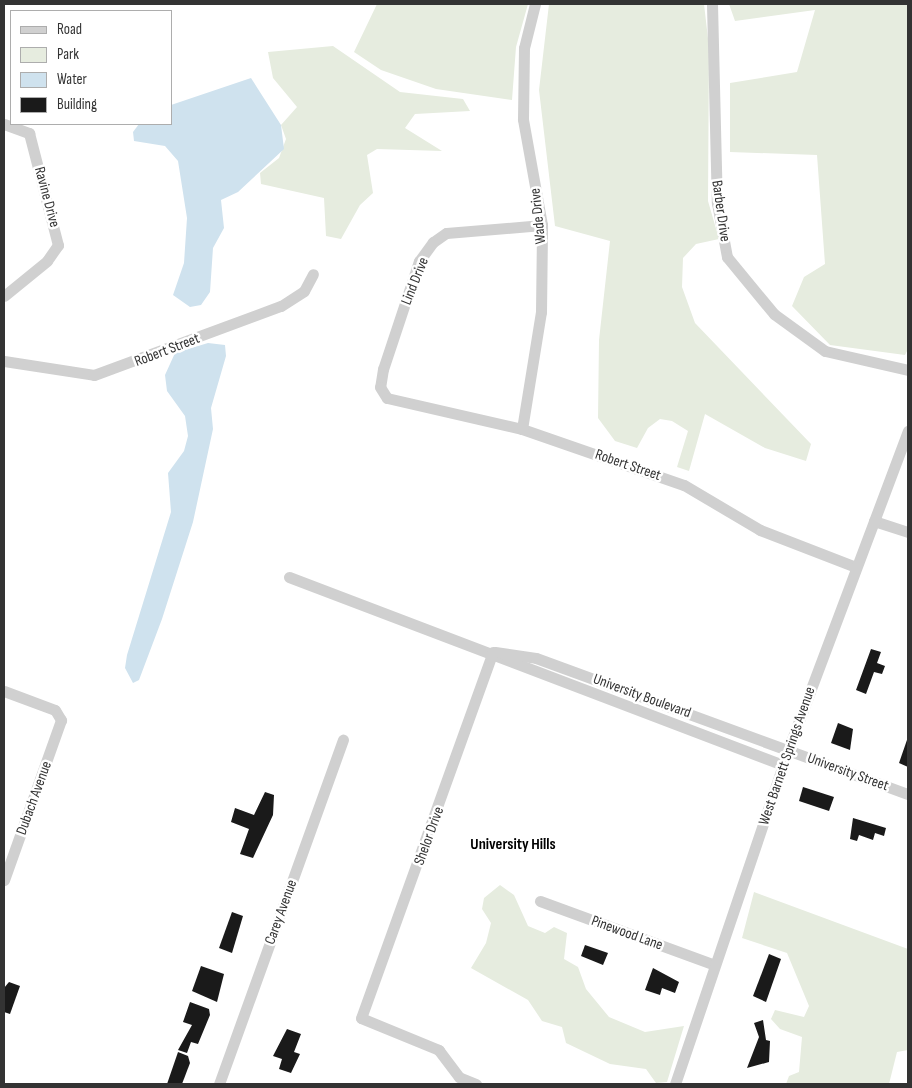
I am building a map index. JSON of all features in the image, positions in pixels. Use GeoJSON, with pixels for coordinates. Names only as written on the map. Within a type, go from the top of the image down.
{"type":"FeatureCollection","features":[{"type":"Feature","properties":{"kind":"street","name":"Wade Drive"},"geometry":{"type":"LineString","coordinates":[[522,429],[541,312],[542,224],[522,119],[524,48],[535,4]]}},
{"type":"Feature","properties":{"kind":"street","name":"Barber Drive"},"geometry":{"type":"LineString","coordinates":[[712,4],[717,203],[728,257],[774,314],[825,352],[908,370]]}},
{"type":"Feature","properties":{"kind":"street","name":"Ravine Drive"},"geometry":{"type":"LineString","coordinates":[[4,124],[30,133],[58,245],[47,261],[4,296]]}},
{"type":"Feature","properties":{"kind":"street","name":"Lind Drive"},"geometry":{"type":"LineString","coordinates":[[387,398],[380,387],[383,369],[419,261],[433,242],[446,232],[542,224]]}},
{"type":"Feature","properties":{"kind":"street","name":"Robert Street"},"geometry":{"type":"LineString","coordinates":[[4,361],[94,375],[281,306],[304,291],[313,274]]}},
{"type":"Feature","properties":{"kind":"street","name":"Robert Street"},"geometry":{"type":"LineString","coordinates":[[387,398],[522,429],[684,485],[760,530],[856,567]]}},
{"type":"Feature","properties":{"kind":"street","name":"West Barnett Springs Avenue"},"geometry":{"type":"LineString","coordinates":[[676,1084],[788,750],[856,567],[907,438]]}},
{"type":"Feature","properties":{"kind":"street"},"geometry":{"type":"LineString","coordinates":[[874,521],[908,532]]}},
{"type":"Feature","properties":{"kind":"street","name":"University Boulevard"},"geometry":{"type":"LineString","coordinates":[[289,577],[493,652],[530,671],[783,765]]}},
{"type":"Feature","properties":{"kind":"street","name":"University Boulevard"},"geometry":{"type":"LineString","coordinates":[[493,652],[536,658],[788,750]]}},
{"type":"Feature","properties":{"kind":"street","name":"Shelor Drive"},"geometry":{"type":"LineString","coordinates":[[476,1084],[459,1077],[439,1050],[361,1018],[493,652]]}},
{"type":"Feature","properties":{"kind":"street","name":"Dubach Avenue"},"geometry":{"type":"LineString","coordinates":[[4,691],[60,716],[58,732],[4,880]]}},
{"type":"Feature","properties":{"kind":"street","name":"Carey Avenue"},"geometry":{"type":"LineString","coordinates":[[219,1084],[343,740]]}},
{"type":"Feature","properties":{"kind":"street","name":"University Street"},"geometry":{"type":"LineString","coordinates":[[788,750],[908,794]]}},
{"type":"Feature","properties":{"kind":"street","name":"Pinewood Lane"},"geometry":{"type":"LineString","coordinates":[[540,901],[715,965]]}},
{"type":"Feature","properties":{"kind":"green space"},"geometry":{"type":"Polygon","coordinates":[[[377,4],[528,4],[516,47],[512,100],[436,89],[381,70],[354,52],[377,4]]]}},
{"type":"Feature","properties":{"kind":"green space"},"geometry":{"type":"Polygon","coordinates":[[[549,4],[704,4],[709,47],[708,201],[719,239],[696,244],[683,258],[682,287],[695,323],[811,444],[806,461],[765,448],[705,414],[689,471],[677,467],[688,431],[672,421],[660,419],[648,428],[637,448],[615,441],[598,418],[599,340],[610,241],[555,226],[539,90],[549,4]]]}},
{"type":"Feature","properties":{"kind":"green space"},"geometry":{"type":"Polygon","coordinates":[[[729,4],[908,4],[908,349],[905,355],[830,345],[792,306],[804,277],[825,264],[817,155],[730,152],[730,83],[797,72],[815,10],[735,21],[729,4]]]}},
{"type":"Feature","properties":{"kind":"green space"},"geometry":{"type":"Polygon","coordinates":[[[333,46],[400,92],[463,99],[470,111],[415,114],[405,128],[442,151],[377,149],[367,155],[373,193],[360,205],[341,239],[326,236],[324,198],[261,184],[260,173],[279,158],[286,139],[281,125],[297,107],[273,78],[268,52],[333,46]]]}},
{"type":"Feature","properties":{"kind":"green space"},"geometry":{"type":"Polygon","coordinates":[[[500,885],[514,895],[528,926],[545,933],[554,927],[567,933],[564,959],[578,967],[586,989],[609,1017],[645,1032],[684,1026],[667,1082],[656,1083],[646,1069],[610,1064],[566,1043],[562,1027],[542,1021],[528,1000],[471,968],[486,943],[491,923],[482,909],[484,898],[500,885]]]}},
{"type":"Feature","properties":{"kind":"green space"},"geometry":{"type":"Polygon","coordinates":[[[754,892],[908,949],[908,1050],[897,1052],[889,1084],[786,1084],[789,1076],[799,1072],[802,1037],[780,1029],[771,1019],[775,1010],[804,1017],[809,1006],[787,953],[742,938],[754,892]]]}},
{"type":"Feature","properties":{"kind":"water"},"geometry":{"type":"Polygon","coordinates":[[[251,78],[281,125],[284,149],[238,192],[221,200],[224,228],[213,248],[210,292],[201,305],[190,307],[173,295],[184,263],[187,218],[178,161],[165,146],[134,141],[133,132],[138,125],[172,125],[172,105],[251,78]]]}},
{"type":"Feature","properties":{"kind":"water"},"geometry":{"type":"Polygon","coordinates":[[[208,343],[225,345],[226,356],[211,408],[213,429],[193,522],[162,619],[139,680],[133,683],[125,668],[127,655],[171,512],[168,473],[184,451],[188,436],[185,416],[167,391],[165,375],[175,353],[208,343]]]}},
{"type":"Feature","properties":{"kind":"building"},"geometry":{"type":"Polygon","coordinates":[[[871,649],[881,652],[877,663],[885,666],[882,674],[874,672],[866,694],[856,690],[871,649]]]}},
{"type":"Feature","properties":{"kind":"building"},"geometry":{"type":"Polygon","coordinates":[[[838,723],[853,729],[850,750],[831,743],[838,723]]]}},
{"type":"Feature","properties":{"kind":"building"},"geometry":{"type":"Polygon","coordinates":[[[908,737],[908,767],[899,763],[908,737]]]}},
{"type":"Feature","properties":{"kind":"building"},"geometry":{"type":"Polygon","coordinates":[[[803,787],[834,797],[829,811],[799,801],[803,787]]]}},
{"type":"Feature","properties":{"kind":"building"},"geometry":{"type":"Polygon","coordinates":[[[265,792],[274,795],[273,815],[253,858],[240,854],[249,829],[231,822],[235,808],[254,815],[265,792]]]}},
{"type":"Feature","properties":{"kind":"building"},"geometry":{"type":"Polygon","coordinates":[[[853,818],[886,828],[884,836],[875,833],[873,840],[859,835],[857,841],[850,839],[853,818]]]}},
{"type":"Feature","properties":{"kind":"building"},"geometry":{"type":"Polygon","coordinates":[[[232,912],[243,916],[232,953],[219,948],[232,912]]]}},
{"type":"Feature","properties":{"kind":"building"},"geometry":{"type":"Polygon","coordinates":[[[585,945],[608,953],[603,965],[581,956],[585,945]]]}},
{"type":"Feature","properties":{"kind":"building"},"geometry":{"type":"Polygon","coordinates":[[[769,954],[781,959],[766,1002],[753,996],[769,954]]]}},
{"type":"Feature","properties":{"kind":"building"},"geometry":{"type":"Polygon","coordinates":[[[201,966],[224,974],[217,1002],[192,991],[201,966]]]}},
{"type":"Feature","properties":{"kind":"building"},"geometry":{"type":"Polygon","coordinates":[[[653,968],[679,982],[675,993],[662,988],[660,995],[645,990],[653,968]]]}},
{"type":"Feature","properties":{"kind":"building"},"geometry":{"type":"Polygon","coordinates":[[[9,982],[20,986],[10,1014],[4,1012],[4,988],[9,982]]]}},
{"type":"Feature","properties":{"kind":"building"},"geometry":{"type":"Polygon","coordinates":[[[190,1002],[209,1009],[210,1015],[198,1044],[191,1042],[187,1053],[178,1050],[192,1025],[183,1022],[190,1002]]]}},
{"type":"Feature","properties":{"kind":"building"},"geometry":{"type":"Polygon","coordinates":[[[763,1020],[766,1040],[770,1041],[769,1062],[747,1068],[759,1037],[754,1023],[763,1020]]]}},
{"type":"Feature","properties":{"kind":"building"},"geometry":{"type":"Polygon","coordinates":[[[287,1029],[301,1034],[294,1052],[300,1054],[291,1073],[279,1069],[282,1059],[273,1056],[287,1029]]]}},
{"type":"Feature","properties":{"kind":"building"},"geometry":{"type":"Polygon","coordinates":[[[178,1052],[188,1056],[190,1063],[182,1084],[167,1084],[178,1052]]]}},
{"type":"Feature","properties":{"kind":"district","name":"University Hills"},"geometry":{"type":"Point","coordinates":[513,845]}}]}
